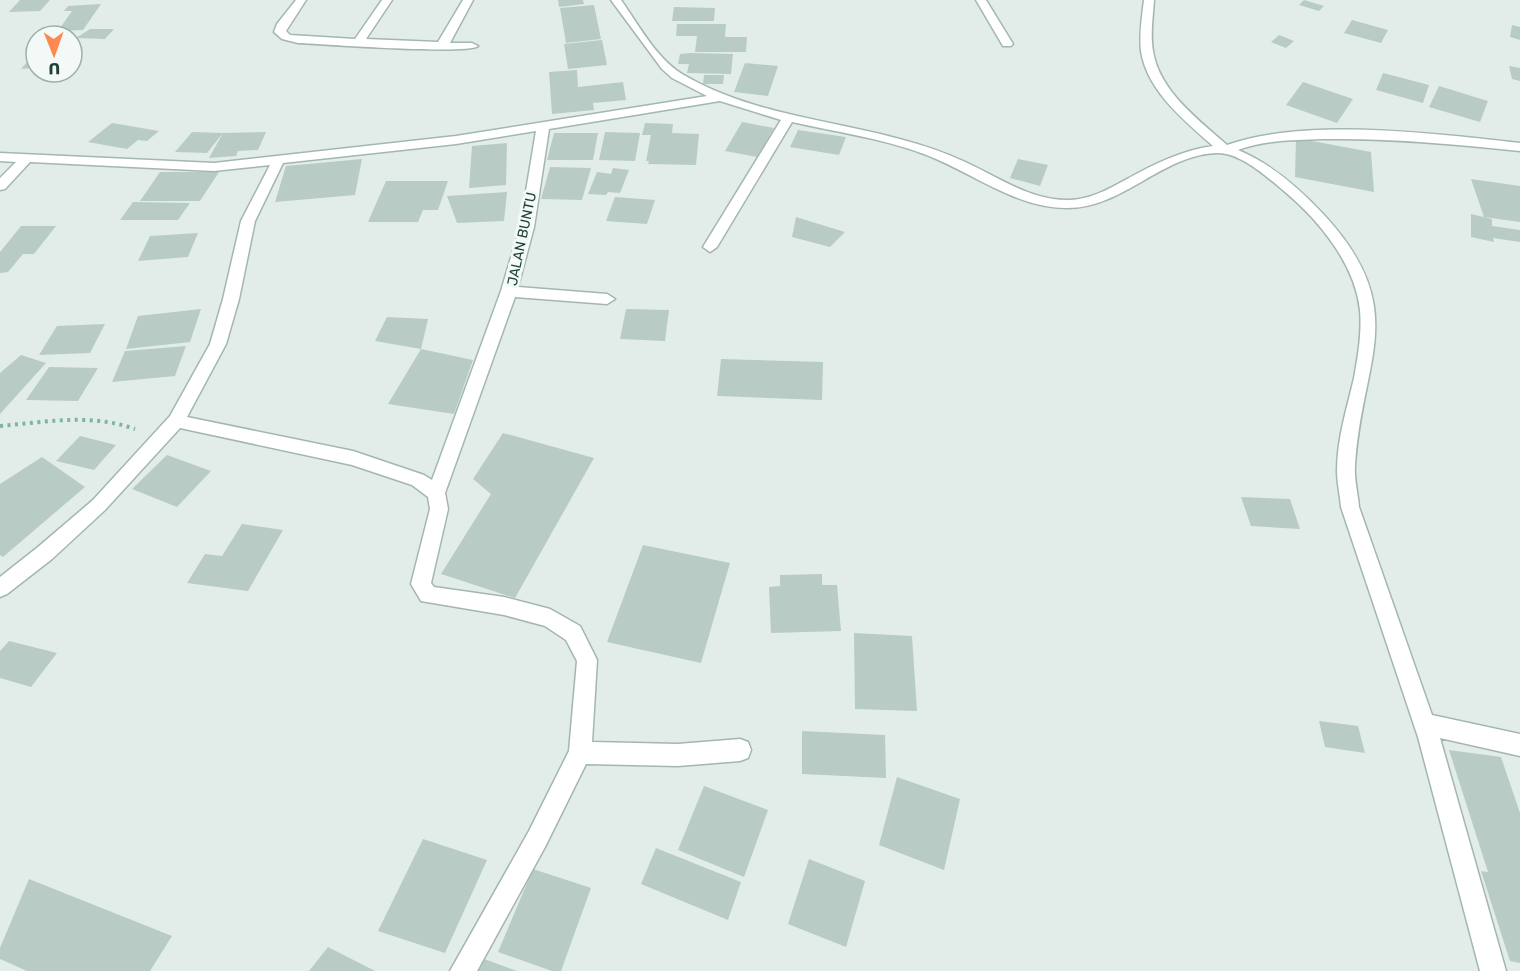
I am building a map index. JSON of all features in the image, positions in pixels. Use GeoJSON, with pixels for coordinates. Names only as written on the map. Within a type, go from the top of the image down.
{"type":"FeatureCollection","features":[{"type":"Feature","properties":{"kind":"street"},"geometry":{"type":"LineString","coordinates":[[301,0],[283,24],[280,32],[286,37],[298,40],[358,43],[472,46]]}},
{"type":"Feature","properties":{"kind":"street"},"geometry":{"type":"LineString","coordinates":[[358,43],[387,0]]}},
{"type":"Feature","properties":{"kind":"street"},"geometry":{"type":"LineString","coordinates":[[442,45],[468,0]]}},
{"type":"Feature","properties":{"kind":"street"},"geometry":{"type":"LineString","coordinates":[[616,0],[654,52],[675,74],[718,98],[788,118],[878,136],[914,146],[960,164],[1025,196],[1065,204],[1101,199],[1165,165],[1204,152],[1225,150],[1258,139],[1314,136],[1428,137],[1520,147]]}},
{"type":"Feature","properties":{"kind":"street"},"geometry":{"type":"LineString","coordinates":[[981,0],[1007,44]]}},
{"type":"Feature","properties":{"kind":"street"},"geometry":{"type":"LineString","coordinates":[[1149,0],[1148,56],[1157,80],[1183,110],[1225,150],[1277,178],[1302,201],[1342,245],[1355,268],[1364,292],[1369,316],[1367,348],[1346,469],[1350,507],[1425,724],[1468,873],[1493,971]]}},
{"type":"Feature","properties":{"kind":"street"},"geometry":{"type":"LineString","coordinates":[[0,157],[214,167],[456,140],[718,98]]}},
{"type":"Feature","properties":{"kind":"street"},"geometry":{"type":"LineString","coordinates":[[710,247],[788,118]]}},
{"type":"Feature","properties":{"kind":"street","name":"JALAN BUNTU"},"geometry":{"type":"LineString","coordinates":[[543,126],[527,227],[509,291],[607,299]]}},
{"type":"Feature","properties":{"kind":"street"},"geometry":{"type":"LineString","coordinates":[[0,186],[28,157]]}},
{"type":"Feature","properties":{"kind":"street"},"geometry":{"type":"LineString","coordinates":[[0,588],[45,553],[99,504],[176,421],[218,345],[231,299],[248,221],[278,161]]}},
{"type":"Feature","properties":{"kind":"street"},"geometry":{"type":"LineString","coordinates":[[463,971],[537,839],[580,753],[587,660],[573,633],[550,618],[504,606],[428,595],[421,584],[439,508],[436,493],[509,291]]}},
{"type":"Feature","properties":{"kind":"street"},"geometry":{"type":"LineString","coordinates":[[176,421],[353,458],[418,480],[436,493]]}},
{"type":"Feature","properties":{"kind":"street"},"geometry":{"type":"LineString","coordinates":[[1425,724],[1520,745]]}},
{"type":"Feature","properties":{"kind":"street"},"geometry":{"type":"LineString","coordinates":[[580,753],[678,755],[740,750]]}},
{"type":"Feature","properties":{"kind":"path"},"geometry":{"type":"LineString","coordinates":[[0,426],[83,418],[124,424],[158,438]]}},
{"type":"Feature","properties":{"kind":"building"},"geometry":{"type":"Polygon","coordinates":[[[20,0],[50,0],[40,11],[9,12],[20,0]]]}},
{"type":"Feature","properties":{"kind":"building"},"geometry":{"type":"Polygon","coordinates":[[[558,0],[583,0],[584,4],[559,7],[558,0]]]}},
{"type":"Feature","properties":{"kind":"building"},"geometry":{"type":"Polygon","coordinates":[[[1304,0],[1324,6],[1319,11],[1299,5],[1304,0]]]}},
{"type":"Feature","properties":{"kind":"building"},"geometry":{"type":"Polygon","coordinates":[[[101,4],[84,29],[84,24],[63,24],[72,11],[64,11],[68,6],[101,4]]]}},
{"type":"Feature","properties":{"kind":"building"},"geometry":{"type":"Polygon","coordinates":[[[594,5],[601,39],[566,43],[560,8],[594,5]]]}},
{"type":"Feature","properties":{"kind":"building"},"geometry":{"type":"Polygon","coordinates":[[[674,7],[715,8],[714,21],[672,21],[674,7]]]}},
{"type":"Feature","properties":{"kind":"building"},"geometry":{"type":"Polygon","coordinates":[[[1352,20],[1388,30],[1381,43],[1344,33],[1352,20]]]}},
{"type":"Feature","properties":{"kind":"building"},"geometry":{"type":"Polygon","coordinates":[[[677,24],[726,24],[725,37],[747,37],[746,52],[695,52],[697,36],[676,36],[677,24]]]}},
{"type":"Feature","properties":{"kind":"building"},"geometry":{"type":"Polygon","coordinates":[[[1512,25],[1520,27],[1520,40],[1510,37],[1512,25]]]}},
{"type":"Feature","properties":{"kind":"building"},"geometry":{"type":"Polygon","coordinates":[[[90,29],[114,29],[105,39],[84,38],[84,33],[90,29]]]}},
{"type":"Feature","properties":{"kind":"building"},"geometry":{"type":"Polygon","coordinates":[[[1279,35],[1294,41],[1286,48],[1271,42],[1279,35]]]}},
{"type":"Feature","properties":{"kind":"building"},"geometry":{"type":"Polygon","coordinates":[[[602,40],[607,65],[568,69],[564,44],[602,40]]]}},
{"type":"Feature","properties":{"kind":"building"},"geometry":{"type":"Polygon","coordinates":[[[680,54],[733,54],[731,74],[687,73],[689,64],[678,64],[680,54]]]}},
{"type":"Feature","properties":{"kind":"building"},"geometry":{"type":"Polygon","coordinates":[[[745,63],[778,66],[768,96],[734,92],[745,63]]]}},
{"type":"Feature","properties":{"kind":"building"},"geometry":{"type":"Polygon","coordinates":[[[1509,66],[1520,68],[1520,81],[1512,79],[1509,66]]]}},
{"type":"Feature","properties":{"kind":"building"},"geometry":{"type":"Polygon","coordinates":[[[577,70],[578,87],[623,82],[626,100],[593,103],[594,110],[552,114],[549,72],[577,70]]]}},
{"type":"Feature","properties":{"kind":"building"},"geometry":{"type":"Polygon","coordinates":[[[1383,73],[1429,85],[1423,103],[1376,90],[1383,73]]]}},
{"type":"Feature","properties":{"kind":"building"},"geometry":{"type":"Polygon","coordinates":[[[704,75],[724,75],[723,84],[703,84],[704,75]]]}},
{"type":"Feature","properties":{"kind":"building"},"geometry":{"type":"Polygon","coordinates":[[[1303,82],[1353,99],[1337,123],[1286,105],[1303,82]]]}},
{"type":"Feature","properties":{"kind":"building"},"geometry":{"type":"Polygon","coordinates":[[[1439,86],[1488,101],[1480,122],[1429,107],[1439,86]]]}},
{"type":"Feature","properties":{"kind":"building"},"geometry":{"type":"Polygon","coordinates":[[[742,122],[774,128],[757,157],[725,151],[742,122]]]}},
{"type":"Feature","properties":{"kind":"building"},"geometry":{"type":"Polygon","coordinates":[[[112,123],[159,131],[147,141],[138,140],[127,149],[88,142],[112,123]]]}},
{"type":"Feature","properties":{"kind":"building"},"geometry":{"type":"Polygon","coordinates":[[[645,123],[673,124],[672,133],[699,134],[696,165],[648,164],[649,161],[646,161],[651,135],[642,135],[645,123]]]}},
{"type":"Feature","properties":{"kind":"building"},"geometry":{"type":"Polygon","coordinates":[[[798,130],[846,137],[839,155],[790,147],[798,130]]]}},
{"type":"Feature","properties":{"kind":"building"},"geometry":{"type":"Polygon","coordinates":[[[192,132],[223,133],[207,153],[175,152],[192,132]]]}},
{"type":"Feature","properties":{"kind":"building"},"geometry":{"type":"Polygon","coordinates":[[[266,132],[258,150],[238,151],[236,156],[209,158],[223,133],[266,132]]]}},
{"type":"Feature","properties":{"kind":"building"},"geometry":{"type":"Polygon","coordinates":[[[605,132],[640,133],[635,161],[599,160],[605,132]]]}},
{"type":"Feature","properties":{"kind":"building"},"geometry":{"type":"Polygon","coordinates":[[[554,133],[598,133],[593,160],[547,160],[554,133]]]}},
{"type":"Feature","properties":{"kind":"building"},"geometry":{"type":"Polygon","coordinates":[[[1296,138],[1371,152],[1374,192],[1295,177],[1296,138]]]}},
{"type":"Feature","properties":{"kind":"building"},"geometry":{"type":"Polygon","coordinates":[[[507,143],[506,185],[469,188],[472,146],[507,143]]]}},
{"type":"Feature","properties":{"kind":"building"},"geometry":{"type":"Polygon","coordinates":[[[362,159],[355,195],[275,202],[286,166],[362,159]]]}},
{"type":"Feature","properties":{"kind":"building"},"geometry":{"type":"Polygon","coordinates":[[[1018,159],[1048,165],[1040,186],[1010,178],[1018,159]]]}},
{"type":"Feature","properties":{"kind":"building"},"geometry":{"type":"Polygon","coordinates":[[[550,167],[591,168],[582,200],[541,199],[550,167]]]}},
{"type":"Feature","properties":{"kind":"building"},"geometry":{"type":"Polygon","coordinates":[[[613,168],[629,170],[620,193],[588,194],[597,172],[611,174],[613,168]]]}},
{"type":"Feature","properties":{"kind":"building"},"geometry":{"type":"Polygon","coordinates":[[[160,172],[219,172],[200,201],[140,201],[160,172]]]}},
{"type":"Feature","properties":{"kind":"building"},"geometry":{"type":"Polygon","coordinates":[[[1471,179],[1520,186],[1520,222],[1484,217],[1471,179]]]}},
{"type":"Feature","properties":{"kind":"building"},"geometry":{"type":"Polygon","coordinates":[[[386,181],[448,181],[438,210],[423,210],[418,222],[368,222],[386,181]]]}},
{"type":"Feature","properties":{"kind":"building"},"geometry":{"type":"Polygon","coordinates":[[[507,192],[504,221],[457,223],[447,196],[507,192]]]}},
{"type":"Feature","properties":{"kind":"building"},"geometry":{"type":"Polygon","coordinates":[[[615,197],[655,200],[647,224],[606,221],[615,197]]]}},
{"type":"Feature","properties":{"kind":"building"},"geometry":{"type":"Polygon","coordinates":[[[133,202],[190,203],[178,220],[120,220],[133,202]]]}},
{"type":"Feature","properties":{"kind":"building"},"geometry":{"type":"Polygon","coordinates":[[[1471,214],[1492,219],[1492,226],[1520,230],[1520,242],[1493,238],[1494,242],[1471,237],[1471,214]]]}},
{"type":"Feature","properties":{"kind":"building"},"geometry":{"type":"Polygon","coordinates":[[[796,217],[845,232],[830,247],[792,237],[796,217]]]}},
{"type":"Feature","properties":{"kind":"building"},"geometry":{"type":"Polygon","coordinates":[[[21,226],[56,226],[34,254],[23,254],[8,272],[0,273],[0,252],[21,226]]]}},
{"type":"Feature","properties":{"kind":"building"},"geometry":{"type":"Polygon","coordinates":[[[198,233],[188,257],[138,261],[150,236],[198,233]]]}},
{"type":"Feature","properties":{"kind":"building"},"geometry":{"type":"Polygon","coordinates":[[[201,309],[190,342],[126,349],[138,316],[201,309]]]}},
{"type":"Feature","properties":{"kind":"building"},"geometry":{"type":"Polygon","coordinates":[[[626,309],[669,310],[665,341],[620,339],[626,309]]]}},
{"type":"Feature","properties":{"kind":"building"},"geometry":{"type":"Polygon","coordinates":[[[387,317],[428,319],[421,349],[375,341],[387,317]]]}},
{"type":"Feature","properties":{"kind":"building"},"geometry":{"type":"Polygon","coordinates":[[[105,324],[90,353],[39,355],[57,326],[105,324]]]}},
{"type":"Feature","properties":{"kind":"building"},"geometry":{"type":"Polygon","coordinates":[[[186,346],[175,376],[112,382],[125,351],[186,346]]]}},
{"type":"Feature","properties":{"kind":"building"},"geometry":{"type":"Polygon","coordinates":[[[421,349],[473,360],[454,414],[388,404],[421,349]]]}},
{"type":"Feature","properties":{"kind":"building"},"geometry":{"type":"Polygon","coordinates":[[[21,355],[46,363],[0,414],[0,373],[21,355]]]}},
{"type":"Feature","properties":{"kind":"building"},"geometry":{"type":"Polygon","coordinates":[[[721,359],[823,362],[822,400],[717,396],[721,359]]]}},
{"type":"Feature","properties":{"kind":"building"},"geometry":{"type":"Polygon","coordinates":[[[49,367],[98,368],[78,401],[26,400],[49,367]]]}},
{"type":"Feature","properties":{"kind":"building"},"geometry":{"type":"Polygon","coordinates":[[[503,433],[594,458],[515,598],[441,574],[491,494],[473,479],[503,433]]]}},
{"type":"Feature","properties":{"kind":"building"},"geometry":{"type":"Polygon","coordinates":[[[80,436],[116,445],[94,470],[56,461],[80,436]]]}},
{"type":"Feature","properties":{"kind":"building"},"geometry":{"type":"Polygon","coordinates":[[[167,455],[211,471],[177,507],[132,489],[167,455]]]}},
{"type":"Feature","properties":{"kind":"building"},"geometry":{"type":"Polygon","coordinates":[[[42,457],[85,487],[3,557],[0,555],[0,484],[42,457]]]}},
{"type":"Feature","properties":{"kind":"building"},"geometry":{"type":"Polygon","coordinates":[[[1241,497],[1290,499],[1300,529],[1251,526],[1241,497]]]}},
{"type":"Feature","properties":{"kind":"building"},"geometry":{"type":"Polygon","coordinates":[[[242,524],[283,530],[248,591],[187,583],[205,554],[222,556],[242,524]]]}},
{"type":"Feature","properties":{"kind":"building"},"geometry":{"type":"Polygon","coordinates":[[[643,545],[730,563],[701,663],[607,642],[643,545]]]}},
{"type":"Feature","properties":{"kind":"building"},"geometry":{"type":"Polygon","coordinates":[[[822,574],[822,585],[837,585],[841,631],[771,633],[769,587],[780,586],[780,575],[822,574]]]}},
{"type":"Feature","properties":{"kind":"building"},"geometry":{"type":"Polygon","coordinates":[[[854,633],[912,636],[917,711],[855,709],[854,633]]]}},
{"type":"Feature","properties":{"kind":"building"},"geometry":{"type":"Polygon","coordinates":[[[9,641],[57,653],[31,687],[0,678],[0,651],[9,641]]]}},
{"type":"Feature","properties":{"kind":"building"},"geometry":{"type":"Polygon","coordinates":[[[1319,721],[1358,726],[1365,753],[1325,747],[1319,721]]]}},
{"type":"Feature","properties":{"kind":"building"},"geometry":{"type":"Polygon","coordinates":[[[802,731],[885,735],[886,778],[802,774],[802,731]]]}},
{"type":"Feature","properties":{"kind":"building"},"geometry":{"type":"Polygon","coordinates":[[[1449,750],[1501,757],[1520,813],[1520,963],[1510,961],[1481,871],[1488,872],[1449,750]]]}},
{"type":"Feature","properties":{"kind":"building"},"geometry":{"type":"Polygon","coordinates":[[[897,777],[960,799],[944,870],[879,845],[897,777]]]}},
{"type":"Feature","properties":{"kind":"building"},"geometry":{"type":"Polygon","coordinates":[[[704,786],[768,810],[744,877],[678,850],[704,786]]]}},
{"type":"Feature","properties":{"kind":"building"},"geometry":{"type":"Polygon","coordinates":[[[423,839],[487,860],[445,953],[378,931],[423,839]]]}},
{"type":"Feature","properties":{"kind":"building"},"geometry":{"type":"Polygon","coordinates":[[[656,848],[741,882],[728,920],[641,884],[656,848]]]}},
{"type":"Feature","properties":{"kind":"building"},"geometry":{"type":"Polygon","coordinates":[[[809,859],[865,881],[846,947],[788,924],[809,859]]]}},
{"type":"Feature","properties":{"kind":"building"},"geometry":{"type":"Polygon","coordinates":[[[533,869],[591,888],[561,971],[552,971],[498,952],[533,869]]]}},
{"type":"Feature","properties":{"kind":"building"},"geometry":{"type":"Polygon","coordinates":[[[29,879],[172,936],[150,971],[27,971],[0,959],[0,948],[29,879]]]}},
{"type":"Feature","properties":{"kind":"building"},"geometry":{"type":"Polygon","coordinates":[[[328,947],[375,971],[309,971],[328,947]]]}},
{"type":"Feature","properties":{"kind":"building"},"geometry":{"type":"Polygon","coordinates":[[[479,957],[517,971],[474,971],[479,957]]]}}]}
